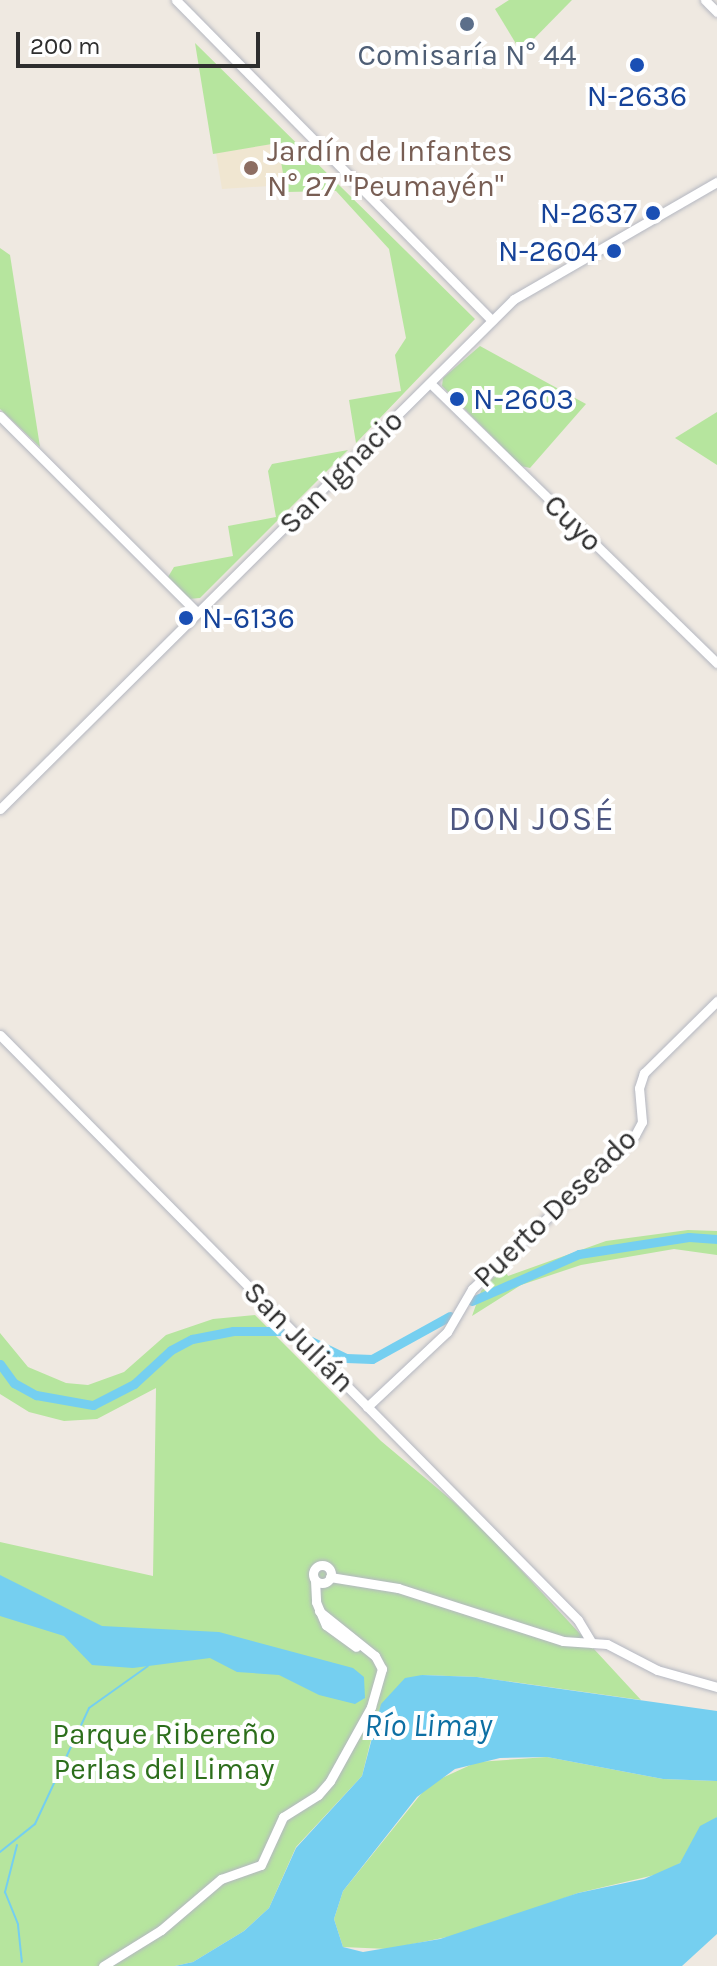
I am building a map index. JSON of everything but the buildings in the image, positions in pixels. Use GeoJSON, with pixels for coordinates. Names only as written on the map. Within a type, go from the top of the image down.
{"type":"FeatureCollection","features":[{"type":"Feature","properties":{"kind":"street"},"geometry":{"type":"LineString","coordinates":[[176,0],[492,321]]}},
{"type":"Feature","properties":{"kind":"street"},"geometry":{"type":"LineString","coordinates":[[705,0],[717,12]]}},
{"type":"Feature","properties":{"kind":"street","name":"San Ignacio"},"geometry":{"type":"LineString","coordinates":[[0,809],[492,321],[529,289],[717,182]]}},
{"type":"Feature","properties":{"kind":"street","name":"Cuyo"},"geometry":{"type":"LineString","coordinates":[[430,383],[717,663]]}},
{"type":"Feature","properties":{"kind":"street"},"geometry":{"type":"LineString","coordinates":[[0,416],[198,613]]}},
{"type":"Feature","properties":{"kind":"street","name":"Puerto Deseado"},"geometry":{"type":"LineString","coordinates":[[367,1407],[447,1332],[472,1289],[635,1135],[642,1122],[639,1088],[644,1073],[717,1001]]}},
{"type":"Feature","properties":{"kind":"street","name":"San Julián"},"geometry":{"type":"LineString","coordinates":[[0,1035],[578,1620],[592,1643]]}},
{"type":"Feature","properties":{"kind":"street"},"geometry":{"type":"LineString","coordinates":[[103,1966],[161,1930],[221,1879],[264,1862],[280,1821],[326,1787],[371,1707],[382,1669],[371,1652],[335,1636],[319,1611],[313,1571],[320,1565],[330,1569],[330,1577],[323,1583],[315,1580]]}},
{"type":"Feature","properties":{"kind":"street"},"geometry":{"type":"LineString","coordinates":[[330,1577],[398,1588],[557,1639],[592,1643],[717,1687]]}},
{"type":"Feature","properties":{"kind":"shaded area","name":"Jardín de Infantes N° 27 \"Peumayén\""},"geometry":{"type":"Polygon","coordinates":[[[278,143],[285,185],[222,189],[216,153],[278,143]]]}},
{"type":"Feature","properties":{"kind":"green space"},"geometry":{"type":"Polygon","coordinates":[[[509,0],[572,0],[521,52],[495,9],[509,0]]]}},
{"type":"Feature","properties":{"kind":"green space"},"geometry":{"type":"Polygon","coordinates":[[[195,43],[475,319],[356,443],[349,400],[401,391],[395,355],[406,338],[389,249],[336,191],[286,192],[278,143],[213,154],[195,43]]]}},
{"type":"Feature","properties":{"kind":"green space"},"geometry":{"type":"Polygon","coordinates":[[[0,248],[10,255],[40,447],[0,409],[0,248]]]}},
{"type":"Feature","properties":{"kind":"green space"},"geometry":{"type":"Polygon","coordinates":[[[480,346],[586,404],[530,468],[521,466],[442,386],[443,378],[480,346]]]}},
{"type":"Feature","properties":{"kind":"green space"},"geometry":{"type":"Polygon","coordinates":[[[717,412],[717,465],[675,438],[717,412]]]}},
{"type":"Feature","properties":{"kind":"green space"},"geometry":{"type":"Polygon","coordinates":[[[348,450],[200,598],[189,599],[168,577],[174,567],[233,556],[228,526],[276,517],[268,471],[272,464],[348,450]]]}},
{"type":"Feature","properties":{"kind":"green space"},"geometry":{"type":"Polygon","coordinates":[[[688,1230],[717,1231],[717,1255],[674,1249],[581,1265],[521,1285],[472,1316],[481,1291],[503,1267],[508,1276],[606,1241],[688,1230]]]}},
{"type":"Feature","properties":{"kind":"green space","name":"Parque Ribereño Perlas del Limay"},"geometry":{"type":"Polygon","coordinates":[[[255,1315],[381,1441],[474,1519],[641,1700],[477,1677],[422,1675],[378,1712],[362,1776],[296,1847],[269,1908],[244,1931],[193,1962],[175,1966],[0,1966],[0,1542],[153,1576],[156,1388],[97,1419],[64,1421],[29,1412],[0,1394],[0,1333],[28,1367],[66,1383],[88,1385],[124,1372],[166,1335],[213,1319],[255,1315]]]}},
{"type":"Feature","properties":{"kind":"green space"},"geometry":{"type":"Polygon","coordinates":[[[547,1757],[663,1779],[717,1781],[717,1817],[680,1863],[663,1873],[578,1893],[477,1931],[388,1949],[343,1947],[334,1919],[343,1891],[429,1784],[477,1762],[547,1757]]]}},
{"type":"Feature","properties":{"kind":"water"},"geometry":{"type":"Polygon","coordinates":[[[0,1575],[102,1626],[219,1632],[353,1668],[364,1677],[365,1698],[355,1704],[319,1695],[279,1675],[237,1672],[210,1658],[133,1668],[92,1665],[64,1636],[0,1616],[0,1575]]]}},
{"type":"Feature","properties":{"kind":"water","name":"Río Limay"},"geometry":{"type":"Polygon","coordinates":[[[422,1675],[477,1677],[717,1711],[717,1781],[663,1779],[547,1757],[500,1758],[455,1769],[417,1797],[343,1891],[334,1919],[343,1947],[363,1952],[440,1939],[578,1893],[644,1879],[680,1863],[700,1826],[717,1817],[717,1934],[682,1966],[175,1966],[193,1962],[244,1931],[269,1908],[296,1848],[362,1776],[381,1704],[405,1678],[422,1675]]]}},
{"type":"Feature","properties":{"kind":"waterway"},"geometry":{"type":"LineString","coordinates":[[472,1301],[579,1254],[689,1237],[717,1239]]}},
{"type":"Feature","properties":{"kind":"waterway"},"geometry":{"type":"LineString","coordinates":[[311,1341],[346,1358],[372,1359],[450,1316]]}},
{"type":"Feature","properties":{"kind":"waterway"},"geometry":{"type":"LineString","coordinates":[[0,1364],[14,1383],[36,1395],[93,1405],[134,1384],[171,1350],[192,1339],[233,1331],[283,1331]]}},
{"type":"Feature","properties":{"kind":"waterway"},"geometry":{"type":"LineString","coordinates":[[0,1852],[35,1824],[89,1708],[148,1666]]}},
{"type":"Feature","properties":{"kind":"waterway"},"geometry":{"type":"LineString","coordinates":[[17,1845],[5,1892],[18,1925],[22,1962]]}},
{"type":"Feature","properties":{"kind":"place","name":"Comisaría N° 44"},"geometry":{"type":"Point","coordinates":[467,24]}},
{"type":"Feature","properties":{"kind":"place","name":"N-2636"},"geometry":{"type":"Point","coordinates":[637,65]}},
{"type":"Feature","properties":{"kind":"place","name":"Jardín de Infantes N° 27 \"Peumayén\""},"geometry":{"type":"Point","coordinates":[251,168]}},
{"type":"Feature","properties":{"kind":"place","name":"N-2637"},"geometry":{"type":"Point","coordinates":[653,213]}},
{"type":"Feature","properties":{"kind":"place","name":"N-2604"},"geometry":{"type":"Point","coordinates":[614,251]}},
{"type":"Feature","properties":{"kind":"place","name":"N-2603"},"geometry":{"type":"Point","coordinates":[457,399]}},
{"type":"Feature","properties":{"kind":"place","name":"N-6136"},"geometry":{"type":"Point","coordinates":[186,618]}},
{"type":"Feature","properties":{"kind":"district","name":"DON JOSÉ"},"geometry":{"type":"Point","coordinates":[532,820]}}]}
